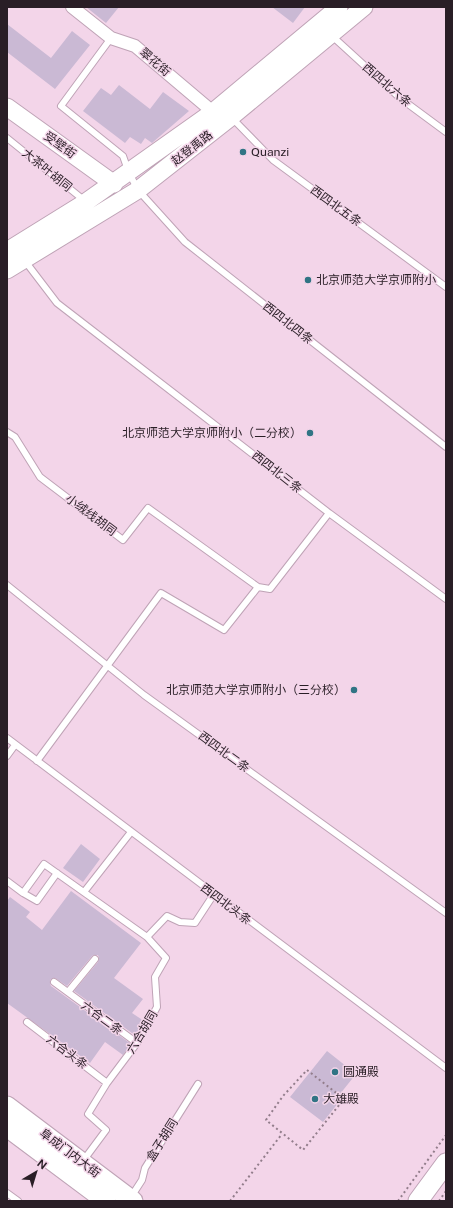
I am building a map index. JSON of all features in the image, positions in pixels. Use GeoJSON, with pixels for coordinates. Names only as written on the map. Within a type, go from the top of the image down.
{"type":"FeatureCollection","features":[{"type":"Feature","properties":{"kind":"main road","name":"赵登禹路"},"geometry":{"type":"LineString","coordinates":[[7,251],[114,184],[213,112],[338,7]]}},
{"type":"Feature","properties":{"kind":"main road","name":"赵登禹路"},"geometry":{"type":"LineString","coordinates":[[7,270],[138,190],[231,117],[364,7]]}},
{"type":"Feature","properties":{"kind":"main road","name":"受壁街"},"geometry":{"type":"LineString","coordinates":[[7,107],[114,184]]}},
{"type":"Feature","properties":{"kind":"main road","name":"阜成门内大街"},"geometry":{"type":"LineString","coordinates":[[7,1106],[132,1200]]}},
{"type":"Feature","properties":{"kind":"main road","name":"阜成门内大街"},"geometry":{"type":"LineString","coordinates":[[7,1127],[106,1201]]}},
{"type":"Feature","properties":{"kind":"main road"},"geometry":{"type":"LineString","coordinates":[[418,1201],[446,1163]]}},
{"type":"Feature","properties":{"kind":"street","name":"翠花街"},"geometry":{"type":"LineString","coordinates":[[72,7],[110,38],[135,46],[213,112]]}},
{"type":"Feature","properties":{"kind":"lane","name":"西四北六条"},"geometry":{"type":"LineString","coordinates":[[331,35],[400,98],[446,132]]}},
{"type":"Feature","properties":{"kind":"lane","name":"西四北四条"},"geometry":{"type":"LineString","coordinates":[[110,38],[61,106],[123,156],[129,173],[138,190],[185,242],[446,447]]}},
{"type":"Feature","properties":{"kind":"lane","name":"西四北五条"},"geometry":{"type":"LineString","coordinates":[[231,117],[273,160],[446,287]]}},
{"type":"Feature","properties":{"kind":"lane","name":"大茶叶胡同"},"geometry":{"type":"LineString","coordinates":[[7,138],[86,202]]}},
{"type":"Feature","properties":{"kind":"lane","name":"西四北三条"},"geometry":{"type":"LineString","coordinates":[[24,260],[57,303],[329,513],[446,599]]}},
{"type":"Feature","properties":{"kind":"lane","name":"小绒线胡同"},"geometry":{"type":"LineString","coordinates":[[7,432],[14,437],[40,477],[123,540],[148,508],[258,587]]}},
{"type":"Feature","properties":{"kind":"lane"},"geometry":{"type":"LineString","coordinates":[[37,761],[161,593],[224,630],[258,587],[270,590],[329,513]]}},
{"type":"Feature","properties":{"kind":"lane","name":"西四北二条"},"geometry":{"type":"LineString","coordinates":[[7,585],[151,700],[446,913]]}},
{"type":"Feature","properties":{"kind":"lane","name":"西四北头条"},"geometry":{"type":"LineString","coordinates":[[7,738],[446,1068]]}},
{"type":"Feature","properties":{"kind":"lane"},"geometry":{"type":"LineString","coordinates":[[7,756],[15,744]]}},
{"type":"Feature","properties":{"kind":"lane"},"geometry":{"type":"LineString","coordinates":[[84,892],[131,832]]}},
{"type":"Feature","properties":{"kind":"lane","name":"六合胡同"},"geometry":{"type":"LineString","coordinates":[[23,893],[44,864],[147,937],[166,958],[155,977],[157,1007],[137,1043],[107,1083],[88,1114],[106,1130],[82,1162]]}},
{"type":"Feature","properties":{"kind":"lane"},"geometry":{"type":"LineString","coordinates":[[7,881],[37,901],[57,873]]}},
{"type":"Feature","properties":{"kind":"lane"},"geometry":{"type":"LineString","coordinates":[[147,937],[167,916],[180,922],[195,923],[214,894]]}},
{"type":"Feature","properties":{"kind":"lane","name":"六合二条"},"geometry":{"type":"LineString","coordinates":[[68,992],[95,959]]}},
{"type":"Feature","properties":{"kind":"lane","name":"六合二条"},"geometry":{"type":"LineString","coordinates":[[54,982],[137,1043]]}},
{"type":"Feature","properties":{"kind":"lane","name":"六合头条"},"geometry":{"type":"LineString","coordinates":[[26,1022],[107,1083]]}},
{"type":"Feature","properties":{"kind":"lane","name":"盒子胡同"},"geometry":{"type":"LineString","coordinates":[[132,1200],[142,1180],[145,1168],[198,1084]]}},
{"type":"Feature","properties":{"kind":"lane"},"geometry":{"type":"LineString","coordinates":[[7,1192],[18,1201]]}},
{"type":"Feature","properties":{"kind":"path"},"geometry":{"type":"LineString","coordinates":[[307,1070],[344,1099],[303,1150],[282,1134],[266,1120],[284,1096],[307,1070]]}},
{"type":"Feature","properties":{"kind":"path"},"geometry":{"type":"LineString","coordinates":[[230,1201],[282,1134]]}},
{"type":"Feature","properties":{"kind":"path"},"geometry":{"type":"LineString","coordinates":[[398,1201],[446,1135]]}},
{"type":"Feature","properties":{"kind":"path"},"geometry":{"type":"LineString","coordinates":[[439,1201],[446,1191]]}},
{"type":"Feature","properties":{"kind":"building"},"geometry":{"type":"Polygon","coordinates":[[[86,7],[119,7],[106,23],[86,7]]]}},
{"type":"Feature","properties":{"kind":"building"},"geometry":{"type":"Polygon","coordinates":[[[272,7],[305,7],[293,23],[272,7]]]}},
{"type":"Feature","properties":{"kind":"building"},"geometry":{"type":"Polygon","coordinates":[[[7,24],[51,58],[72,31],[90,45],[55,89],[7,52],[7,24]]]}},
{"type":"Feature","properties":{"kind":"building"},"geometry":{"type":"Polygon","coordinates":[[[119,85],[150,109],[163,92],[189,111],[152,143],[145,138],[141,144],[130,137],[125,143],[83,111],[101,88],[111,95],[119,85]]]}},
{"type":"Feature","properties":{"kind":"building"},"geometry":{"type":"Polygon","coordinates":[[[81,844],[100,859],[83,882],[63,868],[81,844]]]}},
{"type":"Feature","properties":{"kind":"building"},"geometry":{"type":"Polygon","coordinates":[[[71,891],[141,943],[114,978],[143,999],[132,1013],[144,1021],[136,1036],[74,991],[98,962],[98,955],[92,956],[67,986],[55,978],[50,980],[51,986],[131,1044],[123,1055],[105,1042],[90,1063],[7,1003],[7,901],[10,897],[30,912],[26,917],[42,930],[71,891]]]}},
{"type":"Feature","properties":{"kind":"building"},"geometry":{"type":"Polygon","coordinates":[[[327,1051],[356,1074],[336,1099],[339,1102],[323,1122],[290,1097],[327,1051]]]}},
{"type":"Feature","properties":{"kind":"place","name":"Quanzi"},"geometry":{"type":"Point","coordinates":[243,152]}},
{"type":"Feature","properties":{"kind":"place","name":"北京师范大学京师附小"},"geometry":{"type":"Point","coordinates":[308,280]}},
{"type":"Feature","properties":{"kind":"place","name":"北京师范大学京师附小（二分校）"},"geometry":{"type":"Point","coordinates":[310,433]}},
{"type":"Feature","properties":{"kind":"place","name":"北京师范大学京师附小（三分校）"},"geometry":{"type":"Point","coordinates":[354,690]}},
{"type":"Feature","properties":{"kind":"place","name":"圆通殿"},"geometry":{"type":"Point","coordinates":[335,1072]}},
{"type":"Feature","properties":{"kind":"place","name":"大雄殿"},"geometry":{"type":"Point","coordinates":[315,1099]}}]}
